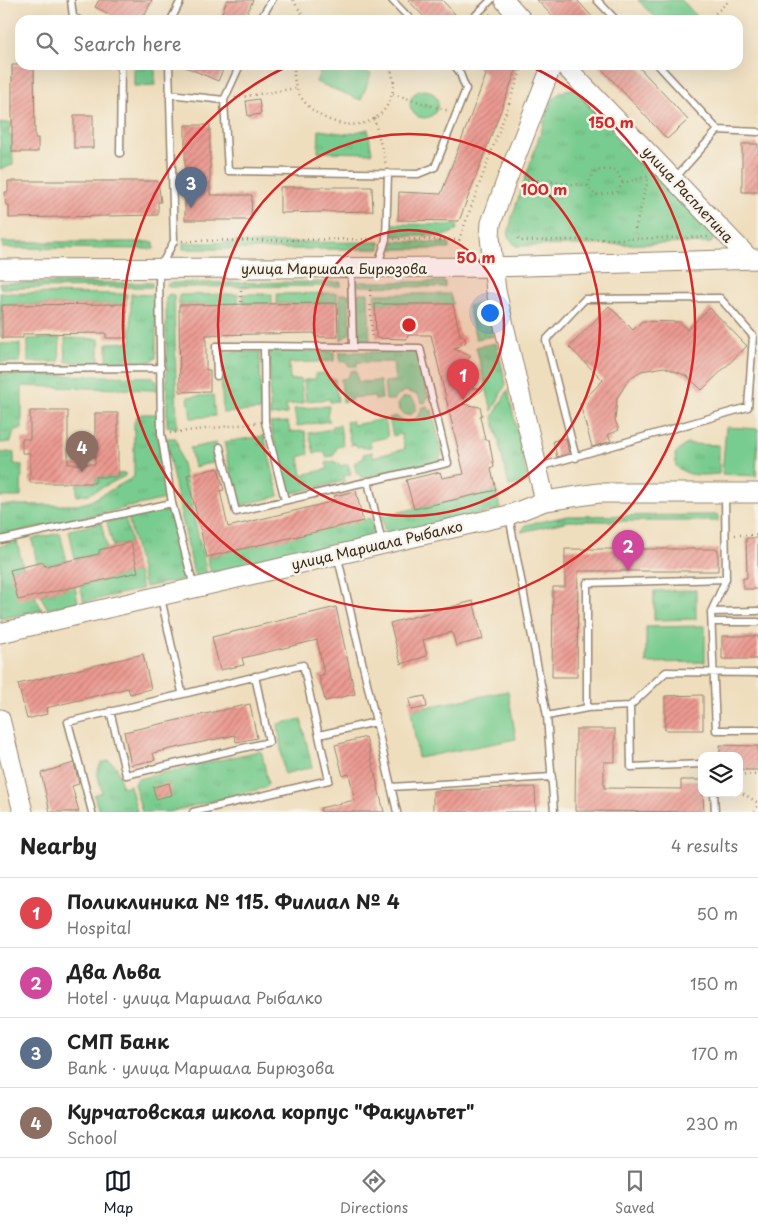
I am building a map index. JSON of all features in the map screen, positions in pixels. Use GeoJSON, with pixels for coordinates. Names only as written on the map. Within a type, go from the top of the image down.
{"type":"FeatureCollection","features":[{"type":"Feature","properties":{"kind":"street"},"geometry":{"type":"LineString","coordinates":[[504,0],[518,15]]}},
{"type":"Feature","properties":{"kind":"street"},"geometry":{"type":"LineString","coordinates":[[545,501],[492,267],[491,223],[550,70]]}},
{"type":"Feature","properties":{"kind":"street","name":"улица Расплетина"},"geometry":{"type":"LineString","coordinates":[[569,70],[666,177],[754,259]]}},
{"type":"Feature","properties":{"kind":"street","name":"улица Маршала Бирюзова"},"geometry":{"type":"LineString","coordinates":[[0,269],[492,267],[754,259]]}},
{"type":"Feature","properties":{"kind":"street","name":"улица Маршала Рыбалко"},"geometry":{"type":"LineString","coordinates":[[0,632],[509,515],[545,501],[599,492],[758,493]]}},
{"type":"Feature","properties":{"kind":"street"},"geometry":{"type":"LineString","coordinates":[[0,723],[23,812]]}},
{"type":"Feature","properties":{"kind":"lane"},"geometry":{"type":"LineString","coordinates":[[71,0],[73,15]]}},
{"type":"Feature","properties":{"kind":"lane"},"geometry":{"type":"LineString","coordinates":[[174,15],[181,0]]}},
{"type":"Feature","properties":{"kind":"lane"},"geometry":{"type":"LineString","coordinates":[[263,15],[272,0]]}},
{"type":"Feature","properties":{"kind":"lane"},"geometry":{"type":"LineString","coordinates":[[392,0],[406,15]]}},
{"type":"Feature","properties":{"kind":"lane"},"geometry":{"type":"LineString","coordinates":[[475,15],[491,0]]}},
{"type":"Feature","properties":{"kind":"lane"},"geometry":{"type":"LineString","coordinates":[[597,0],[611,15]]}},
{"type":"Feature","properties":{"kind":"lane"},"geometry":{"type":"LineString","coordinates":[[120,153],[121,70]]}},
{"type":"Feature","properties":{"kind":"lane"},"geometry":{"type":"LineString","coordinates":[[169,70],[174,241],[159,269],[161,432],[172,503],[194,587]]}},
{"type":"Feature","properties":{"kind":"lane"},"geometry":{"type":"LineString","coordinates":[[238,70],[224,100],[228,171],[418,174],[435,167],[466,88],[458,70]]}},
{"type":"Feature","properties":{"kind":"lane"},"geometry":{"type":"LineString","coordinates":[[663,70],[718,130],[758,132]]}},
{"type":"Feature","properties":{"kind":"lane"},"geometry":{"type":"LineString","coordinates":[[169,94],[224,100]]}},
{"type":"Feature","properties":{"kind":"lane"},"geometry":{"type":"LineString","coordinates":[[666,177],[718,130]]}},
{"type":"Feature","properties":{"kind":"lane"},"geometry":{"type":"LineString","coordinates":[[377,268],[386,239],[388,173]]}},
{"type":"Feature","properties":{"kind":"lane"},"geometry":{"type":"LineString","coordinates":[[351,268],[354,346]]}},
{"type":"Feature","properties":{"kind":"lane"},"geometry":{"type":"LineString","coordinates":[[538,467],[576,458],[748,406],[753,336],[720,298],[585,299],[546,340],[576,458]]}},
{"type":"Feature","properties":{"kind":"lane"},"geometry":{"type":"LineString","coordinates":[[218,376],[216,346],[372,346],[420,348],[448,463],[236,512],[220,447]]}},
{"type":"Feature","properties":{"kind":"lane"},"geometry":{"type":"LineString","coordinates":[[264,346],[265,422],[285,500]]}},
{"type":"Feature","properties":{"kind":"lane"},"geometry":{"type":"LineString","coordinates":[[0,369],[161,368]]}},
{"type":"Feature","properties":{"kind":"lane"},"geometry":{"type":"LineString","coordinates":[[368,482],[382,543]]}},
{"type":"Feature","properties":{"kind":"lane"},"geometry":{"type":"LineString","coordinates":[[725,493],[726,579],[711,612],[712,673],[716,730],[758,730]]}},
{"type":"Feature","properties":{"kind":"lane"},"geometry":{"type":"LineString","coordinates":[[0,540],[172,503]]}},
{"type":"Feature","properties":{"kind":"lane"},"geometry":{"type":"LineString","coordinates":[[509,515],[548,716],[554,812]]}},
{"type":"Feature","properties":{"kind":"lane"},"geometry":{"type":"LineString","coordinates":[[337,553],[397,812]]}},
{"type":"Feature","properties":{"kind":"lane"},"geometry":{"type":"LineString","coordinates":[[587,708],[587,583],[726,579]]}},
{"type":"Feature","properties":{"kind":"lane"},"geometry":{"type":"LineString","coordinates":[[161,595],[182,692]]}},
{"type":"Feature","properties":{"kind":"lane"},"geometry":{"type":"LineString","coordinates":[[711,612],[758,611]]}},
{"type":"Feature","properties":{"kind":"lane"},"geometry":{"type":"LineString","coordinates":[[712,622],[758,622]]}},
{"type":"Feature","properties":{"kind":"lane"},"geometry":{"type":"LineString","coordinates":[[92,812],[68,722],[182,692],[303,664],[329,780],[193,812]]}},
{"type":"Feature","properties":{"kind":"lane"},"geometry":{"type":"LineString","coordinates":[[548,716],[587,708],[630,706],[666,672],[758,673]]}},
{"type":"Feature","properties":{"kind":"lane"},"geometry":{"type":"LineString","coordinates":[[110,711],[126,775],[269,742],[254,676]]}},
{"type":"Feature","properties":{"kind":"lane"},"geometry":{"type":"LineString","coordinates":[[630,706],[631,767],[698,764]]}},
{"type":"Feature","properties":{"kind":"lane"},"geometry":{"type":"LineString","coordinates":[[319,735],[376,722]]}},
{"type":"Feature","properties":{"kind":"lane"},"geometry":{"type":"LineString","coordinates":[[391,787],[552,778]]}},
{"type":"Feature","properties":{"kind":"lane"},"geometry":{"type":"LineString","coordinates":[[714,797],[715,812]]}},
{"type":"Feature","properties":{"kind":"path"},"geometry":{"type":"LineString","coordinates":[[293,0],[303,15]]}},
{"type":"Feature","properties":{"kind":"path"},"geometry":{"type":"LineString","coordinates":[[714,15],[730,0]]}},
{"type":"Feature","properties":{"kind":"path"},"geometry":{"type":"LineString","coordinates":[[294,70],[293,75],[296,88],[303,102],[331,121],[345,124],[360,124],[374,118],[386,109],[393,94],[394,82],[390,70]]}},
{"type":"Feature","properties":{"kind":"path"},"geometry":{"type":"LineString","coordinates":[[224,100],[296,88]]}},
{"type":"Feature","properties":{"kind":"path"},"geometry":{"type":"LineString","coordinates":[[393,94],[456,113]]}},
{"type":"Feature","properties":{"kind":"path"},"geometry":{"type":"LineString","coordinates":[[374,118],[388,173]]}},
{"type":"Feature","properties":{"kind":"path"},"geometry":{"type":"LineString","coordinates":[[588,186],[591,175],[597,170],[616,170],[623,183]]}},
{"type":"Feature","properties":{"kind":"path"},"geometry":{"type":"LineString","coordinates":[[635,229],[649,176]]}},
{"type":"Feature","properties":{"kind":"path"},"geometry":{"type":"LineString","coordinates":[[527,179],[588,186],[595,195],[617,192],[623,183],[649,176],[666,177]]}},
{"type":"Feature","properties":{"kind":"path"},"geometry":{"type":"LineString","coordinates":[[518,238],[521,241],[712,237]]}},
{"type":"Feature","properties":{"kind":"path"},"geometry":{"type":"LineString","coordinates":[[241,290],[241,304]]}},
{"type":"Feature","properties":{"kind":"path"},"geometry":{"type":"LineString","coordinates":[[370,290],[372,346]]}},
{"type":"Feature","properties":{"kind":"path"},"geometry":{"type":"LineString","coordinates":[[161,432],[180,433],[265,422]]}},
{"type":"Feature","properties":{"kind":"path"},"geometry":{"type":"LineString","coordinates":[[726,535],[752,537],[758,535]]}},
{"type":"Feature","properties":{"kind":"path"},"geometry":{"type":"LineString","coordinates":[[743,774],[758,775]]}},
{"type":"Feature","properties":{"kind":"path"},"geometry":{"type":"LineString","coordinates":[[743,794],[758,803],[756,812]]}},
{"type":"Feature","properties":{"kind":"green space"},"geometry":{"type":"Polygon","coordinates":[[[638,0],[682,0],[696,15],[652,15],[638,0]]]}},
{"type":"Feature","properties":{"kind":"green space"},"geometry":{"type":"Polygon","coordinates":[[[134,70],[155,70],[155,85],[134,86],[134,70]]]}},
{"type":"Feature","properties":{"kind":"green space"},"geometry":{"type":"Polygon","coordinates":[[[321,70],[360,70],[371,74],[361,100],[316,82],[321,70]]]}},
{"type":"Feature","properties":{"kind":"green space"},"geometry":{"type":"Polygon","coordinates":[[[576,88],[713,228],[715,237],[711,243],[516,246],[508,236],[512,217],[551,102],[562,92],[576,88]]]}},
{"type":"Feature","properties":{"kind":"green space"},"geometry":{"type":"Polygon","coordinates":[[[424,90],[434,94],[438,104],[434,114],[424,118],[414,114],[410,104],[414,94],[424,90]]]}},
{"type":"Feature","properties":{"kind":"green space"},"geometry":{"type":"Polygon","coordinates":[[[0,123],[12,123],[12,127],[9,128],[9,136],[12,136],[13,165],[0,169],[0,123]]]}},
{"type":"Feature","properties":{"kind":"green space"},"geometry":{"type":"Polygon","coordinates":[[[368,129],[372,153],[318,152],[319,130],[348,134],[368,129]]]}},
{"type":"Feature","properties":{"kind":"green space"},"geometry":{"type":"Polygon","coordinates":[[[392,224],[458,225],[456,231],[443,236],[393,236],[392,224]]]}},
{"type":"Feature","properties":{"kind":"green space"},"geometry":{"type":"Polygon","coordinates":[[[393,241],[449,243],[449,249],[392,249],[393,241]]]}},
{"type":"Feature","properties":{"kind":"green space"},"geometry":{"type":"Polygon","coordinates":[[[2,242],[154,242],[154,249],[3,248],[2,242]]]}},
{"type":"Feature","properties":{"kind":"green space"},"geometry":{"type":"Polygon","coordinates":[[[380,242],[380,249],[183,249],[183,243],[380,242]]]}},
{"type":"Feature","properties":{"kind":"green space"},"geometry":{"type":"Polygon","coordinates":[[[341,282],[341,286],[169,287],[167,285],[169,283],[341,282]]]}},
{"type":"Feature","properties":{"kind":"green space"},"geometry":{"type":"Polygon","coordinates":[[[357,282],[445,282],[445,287],[358,286],[357,282]]]}},
{"type":"Feature","properties":{"kind":"green space"},"geometry":{"type":"Polygon","coordinates":[[[0,283],[152,283],[152,287],[0,288],[0,283]]]}},
{"type":"Feature","properties":{"kind":"green space"},"geometry":{"type":"Polygon","coordinates":[[[0,293],[127,294],[126,304],[2,305],[0,338],[0,293]]]}},
{"type":"Feature","properties":{"kind":"green space"},"geometry":{"type":"Polygon","coordinates":[[[337,293],[337,303],[277,304],[277,294],[337,293]]]}},
{"type":"Feature","properties":{"kind":"green space"},"geometry":{"type":"Polygon","coordinates":[[[358,293],[368,293],[370,343],[361,341],[358,337],[358,293]]]}},
{"type":"Feature","properties":{"kind":"green space"},"geometry":{"type":"Polygon","coordinates":[[[131,294],[156,295],[156,358],[150,362],[107,362],[107,343],[131,342],[131,294]]]}},
{"type":"Feature","properties":{"kind":"green space"},"geometry":{"type":"Polygon","coordinates":[[[169,294],[174,295],[177,428],[167,426],[166,298],[169,294]]]}},
{"type":"Feature","properties":{"kind":"green space"},"geometry":{"type":"Polygon","coordinates":[[[238,294],[238,305],[179,305],[179,295],[238,294]]]}},
{"type":"Feature","properties":{"kind":"green space"},"geometry":{"type":"Polygon","coordinates":[[[243,294],[272,294],[272,304],[244,304],[243,294]]]}},
{"type":"Feature","properties":{"kind":"green space"},"geometry":{"type":"Polygon","coordinates":[[[340,294],[349,294],[350,333],[341,340],[340,294]]]}},
{"type":"Feature","properties":{"kind":"green space"},"geometry":{"type":"Polygon","coordinates":[[[374,294],[450,294],[453,304],[375,304],[374,294]]]}},
{"type":"Feature","properties":{"kind":"green space"},"geometry":{"type":"Polygon","coordinates":[[[485,302],[494,336],[476,339],[468,306],[485,302]]]}},
{"type":"Feature","properties":{"kind":"green space"},"geometry":{"type":"Polygon","coordinates":[[[60,338],[59,362],[28,362],[28,339],[60,338]]]}},
{"type":"Feature","properties":{"kind":"green space"},"geometry":{"type":"Polygon","coordinates":[[[65,338],[99,339],[99,362],[66,362],[65,338]]]}},
{"type":"Feature","properties":{"kind":"green space"},"geometry":{"type":"Polygon","coordinates":[[[496,343],[506,384],[492,411],[476,347],[496,343]]]}},
{"type":"Feature","properties":{"kind":"green space"},"geometry":{"type":"Polygon","coordinates":[[[0,344],[20,344],[20,362],[0,362],[0,344]]]}},
{"type":"Feature","properties":{"kind":"green space"},"geometry":{"type":"Polygon","coordinates":[[[270,351],[334,352],[334,361],[289,363],[290,380],[301,379],[303,403],[286,405],[287,414],[270,416],[270,351]]]}},
{"type":"Feature","properties":{"kind":"green space"},"geometry":{"type":"Polygon","coordinates":[[[220,352],[260,352],[261,410],[223,413],[220,352]]]}},
{"type":"Feature","properties":{"kind":"green space"},"geometry":{"type":"Polygon","coordinates":[[[340,352],[417,352],[428,397],[426,402],[422,403],[418,395],[405,391],[394,400],[386,400],[384,382],[395,381],[393,362],[357,362],[357,366],[349,366],[346,361],[340,362],[340,352]]]}},
{"type":"Feature","properties":{"kind":"green space"},"geometry":{"type":"Polygon","coordinates":[[[356,370],[358,382],[380,381],[382,399],[375,400],[374,396],[351,398],[351,401],[343,402],[341,379],[347,378],[351,371],[356,370]]]}},
{"type":"Feature","properties":{"kind":"green space"},"geometry":{"type":"Polygon","coordinates":[[[324,373],[329,379],[335,379],[338,401],[330,402],[330,399],[306,401],[304,380],[316,379],[315,374],[324,373]]]}},
{"type":"Feature","properties":{"kind":"green space"},"geometry":{"type":"Polygon","coordinates":[[[0,374],[153,377],[157,381],[157,390],[22,386],[22,429],[14,430],[11,442],[0,443],[0,374]]]}},
{"type":"Feature","properties":{"kind":"green space"},"geometry":{"type":"Polygon","coordinates":[[[508,390],[528,483],[509,486],[493,417],[508,390]]]}},
{"type":"Feature","properties":{"kind":"green space"},"geometry":{"type":"Polygon","coordinates":[[[213,395],[215,416],[191,418],[188,397],[213,395]]]}},
{"type":"Feature","properties":{"kind":"green space"},"geometry":{"type":"Polygon","coordinates":[[[407,397],[413,400],[416,406],[413,412],[407,415],[401,412],[398,406],[401,400],[407,397]]]}},
{"type":"Feature","properties":{"kind":"green space"},"geometry":{"type":"Polygon","coordinates":[[[329,406],[327,416],[330,421],[297,426],[294,409],[329,406]]]}},
{"type":"Feature","properties":{"kind":"green space"},"geometry":{"type":"Polygon","coordinates":[[[427,406],[428,411],[432,410],[442,454],[438,461],[361,478],[360,474],[357,474],[354,463],[364,458],[363,454],[372,452],[373,457],[405,449],[401,434],[393,436],[389,418],[396,416],[404,421],[412,421],[418,416],[422,407],[427,406]]]}},
{"type":"Feature","properties":{"kind":"green space"},"geometry":{"type":"Polygon","coordinates":[[[141,414],[157,414],[157,433],[168,496],[165,499],[0,536],[0,505],[76,505],[89,502],[134,477],[134,423],[136,417],[141,414]]]}},
{"type":"Feature","properties":{"kind":"green space"},"geometry":{"type":"Polygon","coordinates":[[[385,419],[388,437],[370,441],[371,447],[363,448],[362,446],[357,447],[356,444],[351,445],[346,422],[352,421],[353,425],[385,419]]]}},
{"type":"Feature","properties":{"kind":"green space"},"geometry":{"type":"Polygon","coordinates":[[[288,422],[290,432],[305,431],[309,454],[299,457],[302,475],[328,469],[326,463],[334,461],[335,464],[339,463],[340,466],[348,464],[351,474],[344,476],[345,481],[287,494],[270,423],[288,422]]]}},
{"type":"Feature","properties":{"kind":"green space"},"geometry":{"type":"Polygon","coordinates":[[[340,425],[343,446],[337,447],[333,456],[326,457],[325,452],[314,453],[309,433],[332,429],[332,426],[340,425]]]}},
{"type":"Feature","properties":{"kind":"green space"},"geometry":{"type":"Polygon","coordinates":[[[726,427],[758,429],[756,476],[722,474],[726,427]]]}},
{"type":"Feature","properties":{"kind":"green space"},"geometry":{"type":"Polygon","coordinates":[[[264,436],[279,496],[238,506],[224,442],[264,436]]]}},
{"type":"Feature","properties":{"kind":"green space"},"geometry":{"type":"Polygon","coordinates":[[[165,438],[176,438],[207,574],[198,577],[194,574],[165,438]]]}},
{"type":"Feature","properties":{"kind":"green space"},"geometry":{"type":"Polygon","coordinates":[[[216,443],[219,461],[194,467],[190,448],[216,443]]]}},
{"type":"Feature","properties":{"kind":"green space"},"geometry":{"type":"Polygon","coordinates":[[[686,444],[719,445],[719,474],[691,474],[676,466],[675,454],[686,444]]]}},
{"type":"Feature","properties":{"kind":"green space"},"geometry":{"type":"Polygon","coordinates":[[[0,453],[14,453],[14,464],[22,465],[21,497],[0,497],[0,453]]]}},
{"type":"Feature","properties":{"kind":"green space"},"geometry":{"type":"Polygon","coordinates":[[[125,473],[125,476],[89,494],[77,496],[77,483],[95,483],[95,477],[118,477],[118,474],[125,473]]]}},
{"type":"Feature","properties":{"kind":"green space"},"geometry":{"type":"Polygon","coordinates":[[[496,491],[500,509],[386,535],[381,516],[496,491]]]}},
{"type":"Feature","properties":{"kind":"green space"},"geometry":{"type":"Polygon","coordinates":[[[158,511],[168,512],[171,515],[186,579],[145,587],[128,517],[158,511]]]}},
{"type":"Feature","properties":{"kind":"green space"},"geometry":{"type":"Polygon","coordinates":[[[718,515],[718,521],[569,521],[521,532],[526,525],[567,516],[718,515]]]}},
{"type":"Feature","properties":{"kind":"green space"},"geometry":{"type":"Polygon","coordinates":[[[125,518],[131,542],[113,546],[107,522],[125,518]]]}},
{"type":"Feature","properties":{"kind":"green space"},"geometry":{"type":"Polygon","coordinates":[[[371,518],[375,538],[211,573],[207,557],[371,518]]]}},
{"type":"Feature","properties":{"kind":"green space"},"geometry":{"type":"Polygon","coordinates":[[[101,523],[107,548],[99,550],[99,554],[75,559],[69,530],[101,523]]]}},
{"type":"Feature","properties":{"kind":"green space"},"geometry":{"type":"Polygon","coordinates":[[[60,533],[67,561],[45,566],[43,562],[37,564],[32,539],[60,533]]]}},
{"type":"Feature","properties":{"kind":"green space"},"geometry":{"type":"Polygon","coordinates":[[[17,542],[23,567],[10,570],[35,596],[42,610],[0,619],[0,546],[17,542]]]}},
{"type":"Feature","properties":{"kind":"green space"},"geometry":{"type":"Polygon","coordinates":[[[138,572],[142,589],[84,602],[80,585],[138,572]]]}},
{"type":"Feature","properties":{"kind":"green space"},"geometry":{"type":"Polygon","coordinates":[[[75,586],[78,602],[48,609],[40,595],[75,586]]]}},
{"type":"Feature","properties":{"kind":"green space"},"geometry":{"type":"Polygon","coordinates":[[[696,590],[696,619],[654,620],[654,591],[696,590]]]}},
{"type":"Feature","properties":{"kind":"green space"},"geometry":{"type":"Polygon","coordinates":[[[705,626],[705,662],[646,663],[646,627],[705,626]]]}},
{"type":"Feature","properties":{"kind":"green space"},"geometry":{"type":"Polygon","coordinates":[[[508,691],[516,739],[418,758],[411,710],[508,691]]]}},
{"type":"Feature","properties":{"kind":"green space"},"geometry":{"type":"Polygon","coordinates":[[[301,719],[312,767],[284,774],[278,724],[301,719]]]}},
{"type":"Feature","properties":{"kind":"green space"},"geometry":{"type":"Polygon","coordinates":[[[259,751],[262,753],[268,784],[265,788],[169,812],[142,812],[134,784],[137,779],[259,751]]]}},
{"type":"Feature","properties":{"kind":"green space"},"geometry":{"type":"Polygon","coordinates":[[[109,761],[117,767],[122,787],[130,785],[137,812],[99,812],[94,795],[102,792],[97,772],[101,763],[109,761]]]}},
{"type":"Feature","properties":{"kind":"building"},"geometry":{"type":"Polygon","coordinates":[[[99,0],[152,0],[144,15],[111,15],[95,7],[99,0]]]}},
{"type":"Feature","properties":{"kind":"building"},"geometry":{"type":"Polygon","coordinates":[[[227,0],[253,0],[246,15],[221,15],[227,0]]]}},
{"type":"Feature","properties":{"kind":"building"},"geometry":{"type":"Polygon","coordinates":[[[408,0],[442,0],[455,14],[454,15],[422,15],[408,0]]]}},
{"type":"Feature","properties":{"kind":"building"},"geometry":{"type":"Polygon","coordinates":[[[537,0],[577,0],[590,15],[551,15],[537,0]]]}},
{"type":"Feature","properties":{"kind":"building"},"geometry":{"type":"Polygon","coordinates":[[[12,65],[15,65],[15,70],[34,70],[35,138],[38,138],[38,152],[12,152],[12,65]]]}},
{"type":"Feature","properties":{"kind":"building"},"geometry":{"type":"Polygon","coordinates":[[[193,70],[223,70],[218,81],[193,70]]]}},
{"type":"Feature","properties":{"kind":"building"},"geometry":{"type":"Polygon","coordinates":[[[482,70],[516,70],[459,221],[398,220],[399,192],[441,194],[486,75],[482,70]]]}},
{"type":"Feature","properties":{"kind":"building"},"geometry":{"type":"Polygon","coordinates":[[[603,70],[642,70],[688,120],[667,139],[603,70]]]}},
{"type":"Feature","properties":{"kind":"building"},"geometry":{"type":"Polygon","coordinates":[[[259,99],[261,114],[248,116],[246,101],[259,99]]]}},
{"type":"Feature","properties":{"kind":"building"},"geometry":{"type":"Polygon","coordinates":[[[74,115],[93,115],[93,148],[74,148],[74,115]]]}},
{"type":"Feature","properties":{"kind":"building"},"geometry":{"type":"Polygon","coordinates":[[[185,125],[210,125],[210,195],[252,195],[251,220],[185,220],[185,125]]]}},
{"type":"Feature","properties":{"kind":"building"},"geometry":{"type":"Polygon","coordinates":[[[742,144],[758,144],[758,192],[742,192],[742,144]]]}},
{"type":"Feature","properties":{"kind":"building"},"geometry":{"type":"Polygon","coordinates":[[[8,181],[158,181],[161,202],[158,202],[158,215],[9,218],[9,205],[6,205],[5,192],[8,192],[8,181]]]}},
{"type":"Feature","properties":{"kind":"building"},"geometry":{"type":"Polygon","coordinates":[[[280,187],[372,187],[373,211],[280,213],[280,187]]]}},
{"type":"Feature","properties":{"kind":"building"},"geometry":{"type":"Polygon","coordinates":[[[337,303],[338,337],[315,337],[315,333],[206,335],[206,370],[210,370],[210,391],[180,392],[179,305],[337,303]]]}},
{"type":"Feature","properties":{"kind":"building"},"geometry":{"type":"Polygon","coordinates":[[[126,304],[127,338],[106,338],[106,333],[23,334],[23,338],[2,338],[2,305],[126,304]]]}},
{"type":"Feature","properties":{"kind":"building"},"geometry":{"type":"Polygon","coordinates":[[[375,304],[453,304],[460,335],[464,336],[466,342],[454,349],[471,356],[466,362],[473,388],[484,389],[462,404],[480,407],[485,440],[489,440],[494,467],[491,469],[496,490],[414,509],[406,480],[440,472],[442,478],[464,474],[431,335],[408,335],[407,339],[376,338],[375,304]]]}},
{"type":"Feature","properties":{"kind":"building"},"geometry":{"type":"Polygon","coordinates":[[[609,306],[633,330],[642,321],[680,322],[687,330],[710,308],[747,346],[702,390],[687,376],[664,367],[641,371],[629,379],[617,398],[615,420],[619,430],[608,435],[611,441],[592,447],[580,404],[603,380],[569,347],[609,306]]]}},
{"type":"Feature","properties":{"kind":"building"},"geometry":{"type":"Polygon","coordinates":[[[30,411],[68,411],[68,464],[95,464],[95,413],[118,413],[118,477],[95,477],[95,483],[30,483],[30,453],[22,453],[22,439],[30,439],[30,411]]]}},
{"type":"Feature","properties":{"kind":"building"},"geometry":{"type":"Polygon","coordinates":[[[566,438],[569,453],[557,457],[553,441],[566,438]]]}},
{"type":"Feature","properties":{"kind":"building"},"geometry":{"type":"Polygon","coordinates":[[[218,468],[224,490],[220,491],[228,527],[335,501],[334,496],[356,491],[363,521],[207,557],[187,475],[218,468]]]}},
{"type":"Feature","properties":{"kind":"building"},"geometry":{"type":"Polygon","coordinates":[[[746,538],[758,538],[758,589],[743,589],[743,578],[747,578],[746,538]]]}},
{"type":"Feature","properties":{"kind":"building"},"geometry":{"type":"Polygon","coordinates":[[[131,542],[138,572],[18,600],[10,570],[43,562],[45,566],[99,554],[99,550],[131,542]]]}},
{"type":"Feature","properties":{"kind":"building"},"geometry":{"type":"Polygon","coordinates":[[[565,549],[718,549],[718,571],[578,571],[577,677],[552,677],[553,587],[565,587],[565,549]]]}},
{"type":"Feature","properties":{"kind":"building"},"geometry":{"type":"Polygon","coordinates":[[[473,601],[483,639],[456,646],[452,632],[423,640],[427,656],[401,664],[390,623],[473,601]]]}},
{"type":"Feature","properties":{"kind":"building"},"geometry":{"type":"Polygon","coordinates":[[[336,607],[355,694],[325,701],[319,676],[324,674],[317,640],[242,658],[244,665],[220,670],[212,637],[336,607]]]}},
{"type":"Feature","properties":{"kind":"building"},"geometry":{"type":"Polygon","coordinates":[[[722,636],[758,636],[758,659],[722,659],[722,636]]]}},
{"type":"Feature","properties":{"kind":"building"},"geometry":{"type":"Polygon","coordinates":[[[143,654],[151,689],[130,694],[128,688],[46,708],[47,714],[27,719],[18,684],[143,654]]]}},
{"type":"Feature","properties":{"kind":"building"},"geometry":{"type":"Polygon","coordinates":[[[703,695],[703,730],[665,730],[665,696],[703,695]]]}},
{"type":"Feature","properties":{"kind":"building"},"geometry":{"type":"Polygon","coordinates":[[[425,696],[427,707],[411,710],[409,699],[425,696]]]}},
{"type":"Feature","properties":{"kind":"building"},"geometry":{"type":"Polygon","coordinates":[[[250,704],[257,738],[236,742],[235,735],[153,753],[155,760],[131,765],[124,732],[250,704]]]}},
{"type":"Feature","properties":{"kind":"building"},"geometry":{"type":"Polygon","coordinates":[[[576,729],[615,729],[615,762],[604,762],[604,788],[681,789],[681,780],[698,780],[698,797],[703,797],[704,812],[575,811],[576,729]]]}},
{"type":"Feature","properties":{"kind":"building"},"geometry":{"type":"Polygon","coordinates":[[[366,737],[384,812],[321,812],[320,808],[355,800],[349,774],[343,776],[335,745],[366,737]]]}},
{"type":"Feature","properties":{"kind":"building"},"geometry":{"type":"Polygon","coordinates":[[[720,745],[758,746],[758,770],[743,770],[743,752],[720,752],[720,745]]]}},
{"type":"Feature","properties":{"kind":"building"},"geometry":{"type":"Polygon","coordinates":[[[74,763],[79,784],[72,786],[79,812],[50,812],[41,773],[74,763]]]}},
{"type":"Feature","properties":{"kind":"building"},"geometry":{"type":"Polygon","coordinates":[[[169,783],[172,795],[156,799],[153,787],[169,783]]]}},
{"type":"Feature","properties":{"kind":"building"},"geometry":{"type":"Polygon","coordinates":[[[535,787],[536,812],[433,812],[433,791],[535,787]]]}},
{"type":"Feature","properties":{"kind":"place","name":"СМП Банк"},"geometry":{"type":"Point","coordinates":[191,208]}},
{"type":"Feature","properties":{"kind":"place","name":"Поликлиника № 115. Филиал № 4"},"geometry":{"type":"Point","coordinates":[463,400]}},
{"type":"Feature","properties":{"kind":"place","name":"Курчатовская школа корпус \"Факультет\""},"geometry":{"type":"Point","coordinates":[82,472]}},
{"type":"Feature","properties":{"kind":"place","name":"Два Льва"},"geometry":{"type":"Point","coordinates":[628,571]}}]}
